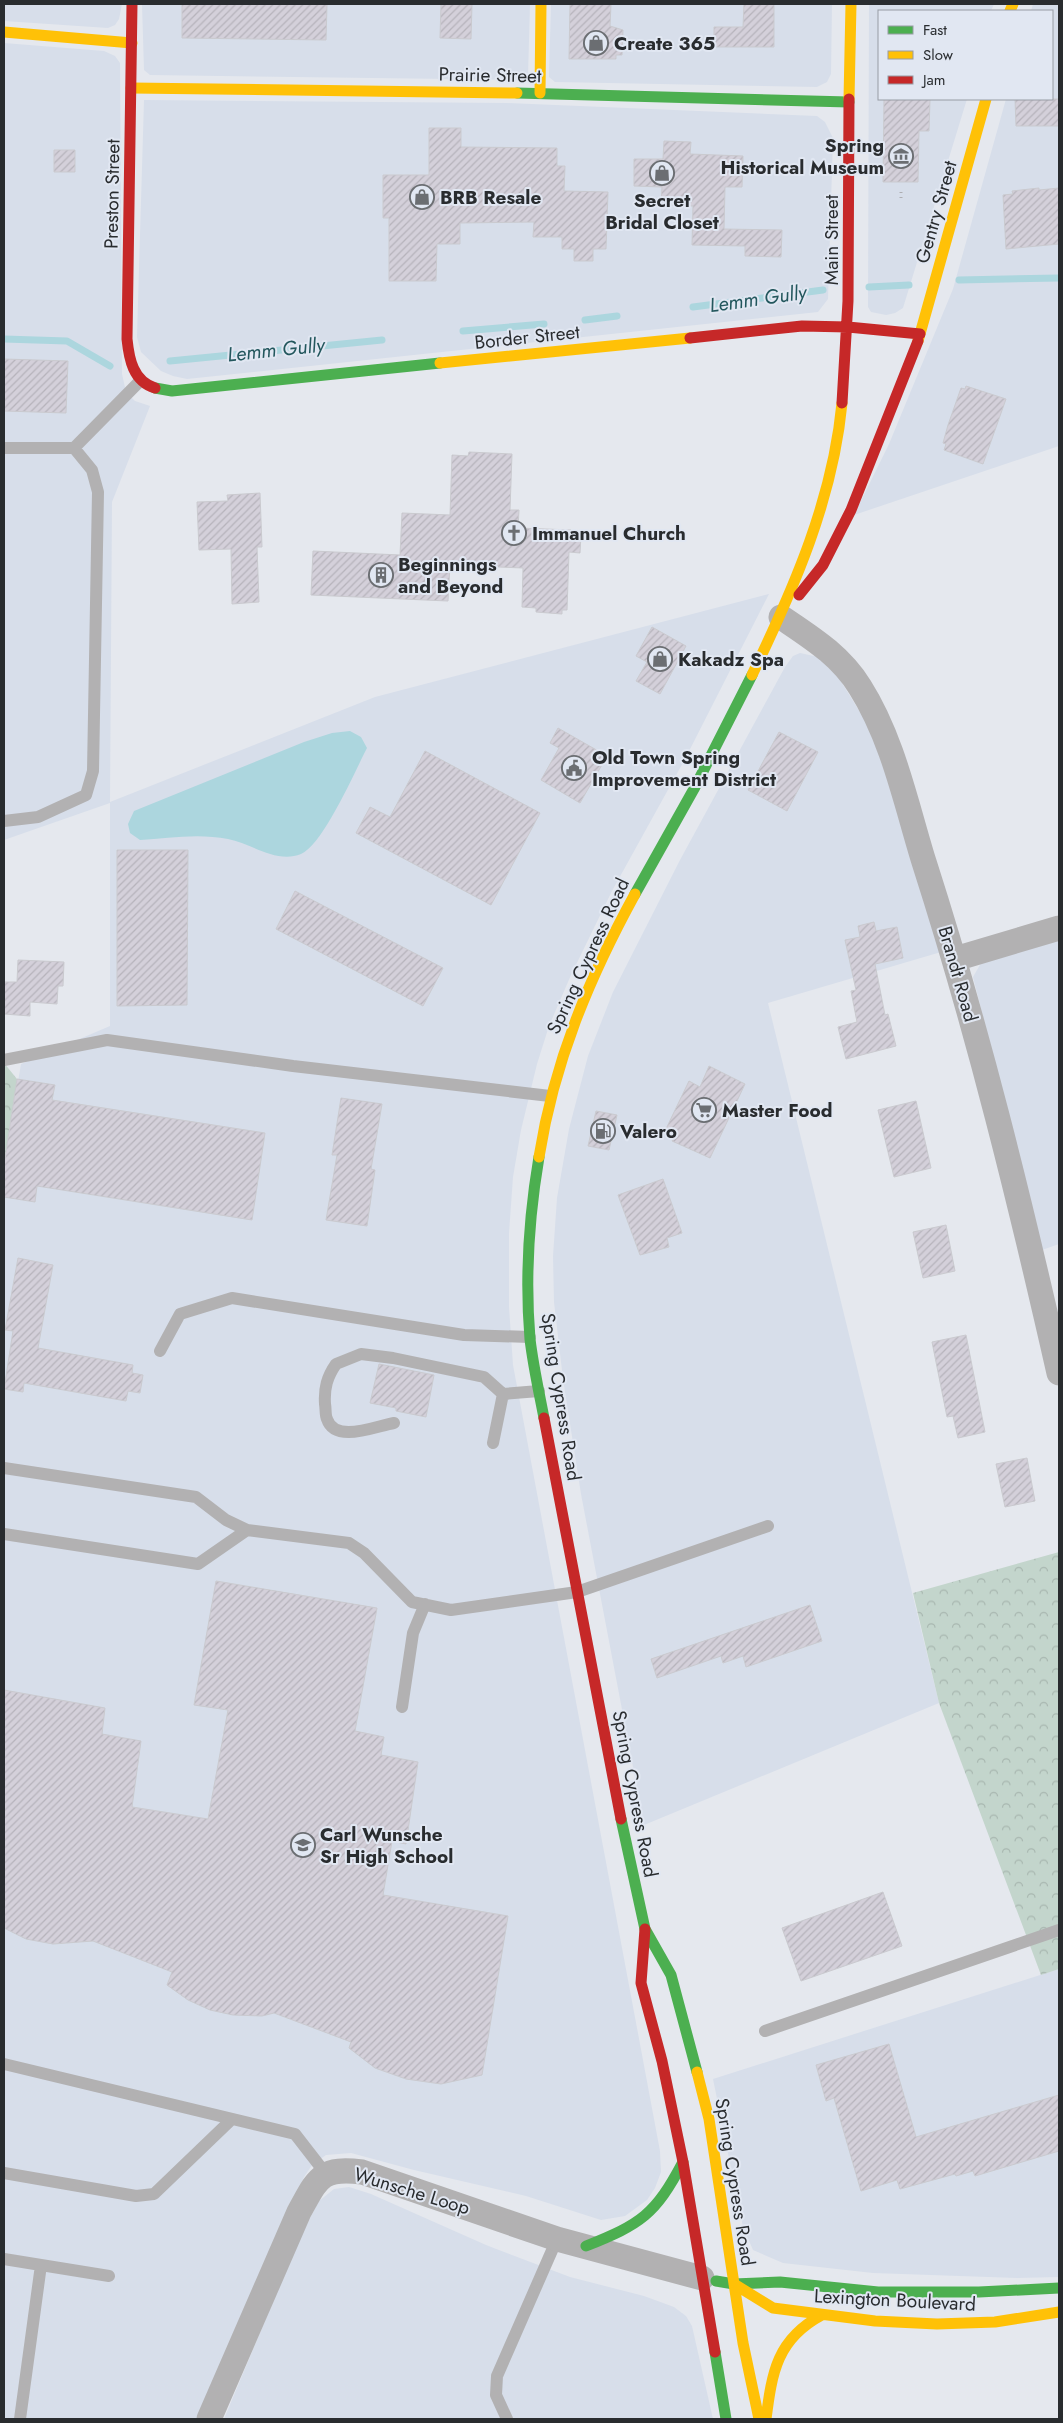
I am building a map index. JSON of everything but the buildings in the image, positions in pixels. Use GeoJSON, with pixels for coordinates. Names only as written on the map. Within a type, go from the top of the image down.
{"type":"FeatureCollection","features":[{"type":"Feature","properties":{"kind":"main road","name":"Preston Street"},"geometry":{"type":"LineString","coordinates":[[132,4],[127,339],[131,363],[140,381]]}},
{"type":"Feature","properties":{"kind":"main road"},"geometry":{"type":"LineString","coordinates":[[540,93],[541,4]]}},
{"type":"Feature","properties":{"kind":"main road","name":"Main Street"},"geometry":{"type":"LineString","coordinates":[[848,326],[851,4]]}},
{"type":"Feature","properties":{"kind":"main road"},"geometry":{"type":"LineString","coordinates":[[4,32],[132,43]]}},
{"type":"Feature","properties":{"kind":"main road","name":"Prairie Street"},"geometry":{"type":"LineString","coordinates":[[131,88],[540,93],[849,102]]}},
{"type":"Feature","properties":{"kind":"main road","name":"Gentry Street"},"geometry":{"type":"LineString","coordinates":[[780,617],[823,565],[851,510],[920,334],[986,100]]}},
{"type":"Feature","properties":{"kind":"main road","name":"Border Street"},"geometry":{"type":"LineString","coordinates":[[140,381],[150,388],[172,391],[802,326],[848,326],[920,334]]}},
{"type":"Feature","properties":{"kind":"main road","name":"Spring Cypress Road"},"geometry":{"type":"LineString","coordinates":[[759,2419],[743,2343],[709,2119],[670,1975],[645,1929],[632,1877],[530,1337],[529,1276],[533,1203],[540,1149],[550,1096],[577,1014],[628,906],[698,783],[780,617],[807,552],[834,459],[843,403],[848,326]]}},
{"type":"Feature","properties":{"kind":"main road","name":"Spring Cypress Road"},"geometry":{"type":"LineString","coordinates":[[645,1929],[641,1983],[662,2061],[683,2162],[726,2419]]}},
{"type":"Feature","properties":{"kind":"main road"},"geometry":{"type":"LineString","coordinates":[[586,2246],[630,2226],[650,2213],[664,2196],[683,2162]]}},
{"type":"Feature","properties":{"kind":"main road","name":"Lexington Boulevard"},"geometry":{"type":"LineString","coordinates":[[702,2278],[734,2284],[780,2282],[878,2292],[979,2292],[1059,2288]]}},
{"type":"Feature","properties":{"kind":"main road","name":"Lexington Boulevard"},"geometry":{"type":"LineString","coordinates":[[734,2284],[773,2308],[875,2321],[937,2324],[995,2322],[1059,2312]]}},
{"type":"Feature","properties":{"kind":"main road"},"geometry":{"type":"LineString","coordinates":[[766,2419],[782,2347],[792,2332],[804,2322],[822,2315]]}},
{"type":"Feature","properties":{"kind":"street","name":"Brandt Road"},"geometry":{"type":"LineString","coordinates":[[780,617],[840,659],[872,708],[888,747],[955,959],[1028,1237],[1059,1373]]}},
{"type":"Feature","properties":{"kind":"street"},"geometry":{"type":"LineString","coordinates":[[955,959],[1059,928]]}},
{"type":"Feature","properties":{"kind":"street","name":"Wunsche Loop"},"geometry":{"type":"LineString","coordinates":[[209,2419],[299,2212],[315,2182],[326,2174],[338,2169],[362,2172],[557,2238],[702,2278]]}},
{"type":"Feature","properties":{"kind":"lane"},"geometry":{"type":"LineString","coordinates":[[4,448],[74,448],[140,381]]}},
{"type":"Feature","properties":{"kind":"lane"},"geometry":{"type":"LineString","coordinates":[[4,821],[38,817],[86,795],[93,772],[98,492],[92,470],[74,448]]}},
{"type":"Feature","properties":{"kind":"lane"},"geometry":{"type":"LineString","coordinates":[[4,1060],[107,1040],[293,1066],[550,1096]]}},
{"type":"Feature","properties":{"kind":"lane"},"geometry":{"type":"LineString","coordinates":[[160,1351],[180,1314],[232,1298],[464,1335],[530,1337]]}},
{"type":"Feature","properties":{"kind":"lane"},"geometry":{"type":"LineString","coordinates":[[394,1423],[351,1432],[341,1432],[333,1428],[327,1420],[324,1392],[326,1382],[336,1364],[361,1354],[393,1358],[484,1378],[503,1394],[540,1391]]}},
{"type":"Feature","properties":{"kind":"lane"},"geometry":{"type":"LineString","coordinates":[[493,1443],[503,1394]]}},
{"type":"Feature","properties":{"kind":"lane"},"geometry":{"type":"LineString","coordinates":[[4,1468],[196,1497],[226,1520],[247,1530],[349,1543],[364,1553],[412,1602],[451,1610],[577,1592],[768,1526]]}},
{"type":"Feature","properties":{"kind":"lane"},"geometry":{"type":"LineString","coordinates":[[4,1534],[198,1564],[247,1530]]}},
{"type":"Feature","properties":{"kind":"lane"},"geometry":{"type":"LineString","coordinates":[[402,1707],[413,1633],[425,1604]]}},
{"type":"Feature","properties":{"kind":"lane"},"geometry":{"type":"LineString","coordinates":[[764,2031],[1059,1930]]}},
{"type":"Feature","properties":{"kind":"lane"},"geometry":{"type":"LineString","coordinates":[[4,2064],[294,2134],[326,2174]]}},
{"type":"Feature","properties":{"kind":"lane"},"geometry":{"type":"LineString","coordinates":[[4,2173],[136,2196],[154,2194],[231,2120]]}},
{"type":"Feature","properties":{"kind":"lane"},"geometry":{"type":"LineString","coordinates":[[504,2419],[496,2395],[498,2376],[557,2238]]}},
{"type":"Feature","properties":{"kind":"lane"},"geometry":{"type":"LineString","coordinates":[[4,2259],[109,2276]]}},
{"type":"Feature","properties":{"kind":"lane"},"geometry":{"type":"LineString","coordinates":[[20,2419],[41,2265]]}},
{"type":"Feature","properties":{"kind":"path"},"geometry":{"type":"LineString","coordinates":[[901,191],[901,198]]}},
{"type":"Feature","properties":{"kind":"shaded area"},"geometry":{"type":"Polygon","coordinates":[[[4,4],[122,4],[119,19],[115,25],[108,28],[4,21],[4,4]]]}},
{"type":"Feature","properties":{"kind":"shaded area"},"geometry":{"type":"Polygon","coordinates":[[[142,4],[530,4],[528,76],[526,80],[150,75],[144,70],[142,4]]]}},
{"type":"Feature","properties":{"kind":"shaded area"},"geometry":{"type":"Polygon","coordinates":[[[551,4],[832,4],[831,74],[827,82],[817,87],[555,82],[549,77],[551,4]]]}},
{"type":"Feature","properties":{"kind":"shaded area"},"geometry":{"type":"Polygon","coordinates":[[[869,4],[994,4],[991,10],[878,10],[878,100],[967,100],[903,308],[895,313],[886,315],[871,312],[868,307],[869,4]]]}},
{"type":"Feature","properties":{"kind":"shaded area"},"geometry":{"type":"Polygon","coordinates":[[[1033,4],[1059,4],[1059,446],[854,515],[889,444],[953,289],[1006,100],[1053,100],[1053,10],[1031,10],[1033,4]]]}},
{"type":"Feature","properties":{"kind":"shaded area"},"geometry":{"type":"Polygon","coordinates":[[[4,43],[104,51],[115,56],[120,63],[122,374],[126,392],[135,401],[150,406],[112,502],[110,802],[375,697],[769,594],[685,759],[612,891],[571,975],[549,1026],[537,1064],[521,1130],[513,1177],[509,1233],[509,1307],[513,1365],[660,2151],[661,2172],[655,2188],[647,2200],[625,2216],[601,2220],[526,2196],[351,2153],[326,2155],[312,2165],[304,2177],[199,2419],[4,2419],[4,1165],[21,1064],[110,1026],[110,803],[4,840],[4,43]]]}},
{"type":"Feature","properties":{"kind":"shaded area"},"geometry":{"type":"Polygon","coordinates":[[[144,100],[507,103],[817,116],[825,122],[833,138],[828,299],[818,312],[187,379],[173,376],[161,371],[141,352],[137,337],[144,100]]]}},
{"type":"Feature","properties":{"kind":"shaded area"},"geometry":{"type":"Polygon","coordinates":[[[800,653],[818,657],[839,678],[866,722],[880,756],[941,952],[768,1003],[939,1703],[644,1825],[581,1494],[563,1379],[554,1302],[553,1256],[557,1198],[569,1129],[588,1056],[613,992],[680,860],[785,667],[793,656],[800,653]]]}},
{"type":"Feature","properties":{"kind":"shaded area"},"geometry":{"type":"Polygon","coordinates":[[[1059,940],[1059,1244],[1042,1250],[973,977],[981,963],[1059,940]]]}},
{"type":"Feature","properties":{"kind":"shaded area"},"geometry":{"type":"Polygon","coordinates":[[[1059,1969],[1059,2277],[1017,2278],[873,2273],[783,2263],[753,2250],[743,2227],[713,2079],[1059,1969]]]}},
{"type":"Feature","properties":{"kind":"shaded area"},"geometry":{"type":"Polygon","coordinates":[[[349,2187],[371,2194],[486,2245],[570,2277],[644,2296],[674,2307],[686,2316],[692,2326],[713,2419],[224,2419],[299,2239],[319,2201],[334,2189],[349,2187]]]}},
{"type":"Feature","properties":{"kind":"green space"},"geometry":{"type":"Polygon","coordinates":[[[4,1063],[17,1079],[4,1165],[4,1063]]]}},
{"type":"Feature","properties":{"kind":"green space"},"geometry":{"type":"Polygon","coordinates":[[[1059,1552],[1059,1969],[1041,1975],[939,1703],[913,1593],[1059,1552]]]}},
{"type":"Feature","properties":{"kind":"water"},"geometry":{"type":"Polygon","coordinates":[[[350,731],[361,737],[367,748],[328,823],[310,848],[301,854],[292,856],[273,855],[237,841],[217,837],[184,836],[140,840],[130,833],[128,824],[134,811],[304,742],[332,733],[350,731]]]}},
{"type":"Feature","properties":{"kind":"waterway","name":"Lemm Gully"},"geometry":{"type":"LineString","coordinates":[[959,280],[1059,278]]}},
{"type":"Feature","properties":{"kind":"waterway","name":"Lemm Gully"},"geometry":{"type":"LineString","coordinates":[[869,287],[909,285]]}},
{"type":"Feature","properties":{"kind":"waterway","name":"Lemm Gully"},"geometry":{"type":"LineString","coordinates":[[693,307],[823,290]]}},
{"type":"Feature","properties":{"kind":"waterway","name":"Lemm Gully"},"geometry":{"type":"LineString","coordinates":[[585,320],[617,316]]}},
{"type":"Feature","properties":{"kind":"waterway","name":"Lemm Gully"},"geometry":{"type":"LineString","coordinates":[[463,331],[544,324]]}},
{"type":"Feature","properties":{"kind":"waterway","name":"Lemm Gully"},"geometry":{"type":"LineString","coordinates":[[4,339],[67,341],[110,366]]}},
{"type":"Feature","properties":{"kind":"waterway","name":"Lemm Gully"},"geometry":{"type":"LineString","coordinates":[[170,361],[382,340]]}},
{"type":"Feature","properties":{"kind":"traffic: fast"},"geometry":{"type":"LineString","coordinates":[[517,93],[849,102]]}},
{"type":"Feature","properties":{"kind":"traffic: fast"},"geometry":{"type":"LineString","coordinates":[[155,388],[172,391],[440,363]]}},
{"type":"Feature","properties":{"kind":"traffic: fast"},"geometry":{"type":"LineString","coordinates":[[635,894],[695,787],[752,675]]}},
{"type":"Feature","properties":{"kind":"traffic: fast"},"geometry":{"type":"LineString","coordinates":[[539,1157],[530,1225],[528,1294],[531,1349],[544,1418]]}},
{"type":"Feature","properties":{"kind":"traffic: fast"},"geometry":{"type":"LineString","coordinates":[[621,1819],[645,1929],[671,1975],[697,2072]]}},
{"type":"Feature","properties":{"kind":"traffic: fast"},"geometry":{"type":"LineString","coordinates":[[586,2246],[620,2231],[645,2216],[664,2194],[683,2162]]}},
{"type":"Feature","properties":{"kind":"traffic: fast"},"geometry":{"type":"LineString","coordinates":[[716,2281],[734,2284],[780,2282],[878,2292],[979,2292],[1059,2288]]}},
{"type":"Feature","properties":{"kind":"traffic: fast"},"geometry":{"type":"LineString","coordinates":[[715,2352],[726,2419]]}},
{"type":"Feature","properties":{"kind":"traffic: slow"},"geometry":{"type":"LineString","coordinates":[[540,93],[541,4]]}},
{"type":"Feature","properties":{"kind":"traffic: slow"},"geometry":{"type":"LineString","coordinates":[[849,99],[851,4]]}},
{"type":"Feature","properties":{"kind":"traffic: slow"},"geometry":{"type":"LineString","coordinates":[[1010,10],[1013,4]]}},
{"type":"Feature","properties":{"kind":"traffic: slow"},"geometry":{"type":"LineString","coordinates":[[4,32],[132,43]]}},
{"type":"Feature","properties":{"kind":"traffic: slow"},"geometry":{"type":"LineString","coordinates":[[131,88],[517,93]]}},
{"type":"Feature","properties":{"kind":"traffic: slow"},"geometry":{"type":"LineString","coordinates":[[918,341],[986,100]]}},
{"type":"Feature","properties":{"kind":"traffic: slow"},"geometry":{"type":"LineString","coordinates":[[440,363],[690,338]]}},
{"type":"Feature","properties":{"kind":"traffic: slow"},"geometry":{"type":"LineString","coordinates":[[752,675],[797,576],[821,508],[830,474],[842,403]]}},
{"type":"Feature","properties":{"kind":"traffic: slow"},"geometry":{"type":"LineString","coordinates":[[539,1157],[554,1088],[575,1021],[603,957],[635,894]]}},
{"type":"Feature","properties":{"kind":"traffic: slow"},"geometry":{"type":"LineString","coordinates":[[697,2072],[709,2119],[743,2343],[759,2419]]}},
{"type":"Feature","properties":{"kind":"traffic: slow"},"geometry":{"type":"LineString","coordinates":[[734,2284],[773,2308],[875,2321],[937,2324],[995,2322],[1059,2312]]}},
{"type":"Feature","properties":{"kind":"traffic: slow"},"geometry":{"type":"LineString","coordinates":[[766,2419],[771,2386],[779,2358],[795,2335],[807,2324],[822,2315]]}},
{"type":"Feature","properties":{"kind":"traffic: jam"},"geometry":{"type":"LineString","coordinates":[[132,4],[127,339],[129,354],[137,375],[148,385],[155,388]]}},
{"type":"Feature","properties":{"kind":"traffic: jam"},"geometry":{"type":"LineString","coordinates":[[842,403],[848,301],[849,99]]}},
{"type":"Feature","properties":{"kind":"traffic: jam"},"geometry":{"type":"LineString","coordinates":[[690,338],[802,326],[848,327],[920,334]]}},
{"type":"Feature","properties":{"kind":"traffic: jam"},"geometry":{"type":"LineString","coordinates":[[799,595],[823,565],[851,510],[918,341]]}},
{"type":"Feature","properties":{"kind":"traffic: jam"},"geometry":{"type":"LineString","coordinates":[[544,1418],[621,1819]]}},
{"type":"Feature","properties":{"kind":"traffic: jam"},"geometry":{"type":"LineString","coordinates":[[645,1929],[641,1983],[662,2061],[683,2162],[715,2352]]}},
{"type":"Feature","properties":{"kind":"place","name":"Create 365"},"geometry":{"type":"Point","coordinates":[596,43]}},
{"type":"Feature","properties":{"kind":"place","name":"Spring Historical Museum"},"geometry":{"type":"Point","coordinates":[901,156]}},
{"type":"Feature","properties":{"kind":"place","name":"Secret Bridal Closet"},"geometry":{"type":"Point","coordinates":[662,173]}},
{"type":"Feature","properties":{"kind":"place","name":"BRB Resale"},"geometry":{"type":"Point","coordinates":[422,197]}},
{"type":"Feature","properties":{"kind":"place","name":"Immanuel Church"},"geometry":{"type":"Point","coordinates":[514,533]}},
{"type":"Feature","properties":{"kind":"place","name":"Beginnings and Beyond"},"geometry":{"type":"Point","coordinates":[381,575]}},
{"type":"Feature","properties":{"kind":"place","name":"Kakadz Spa"},"geometry":{"type":"Point","coordinates":[660,659]}},
{"type":"Feature","properties":{"kind":"place","name":"Old Town Spring Improvement District"},"geometry":{"type":"Point","coordinates":[574,768]}},
{"type":"Feature","properties":{"kind":"place","name":"Master Food"},"geometry":{"type":"Point","coordinates":[704,1110]}},
{"type":"Feature","properties":{"kind":"place","name":"Valero"},"geometry":{"type":"Point","coordinates":[603,1131]}},
{"type":"Feature","properties":{"kind":"place","name":"Carl Wunsche Sr High School"},"geometry":{"type":"Point","coordinates":[303,1845]}}]}
